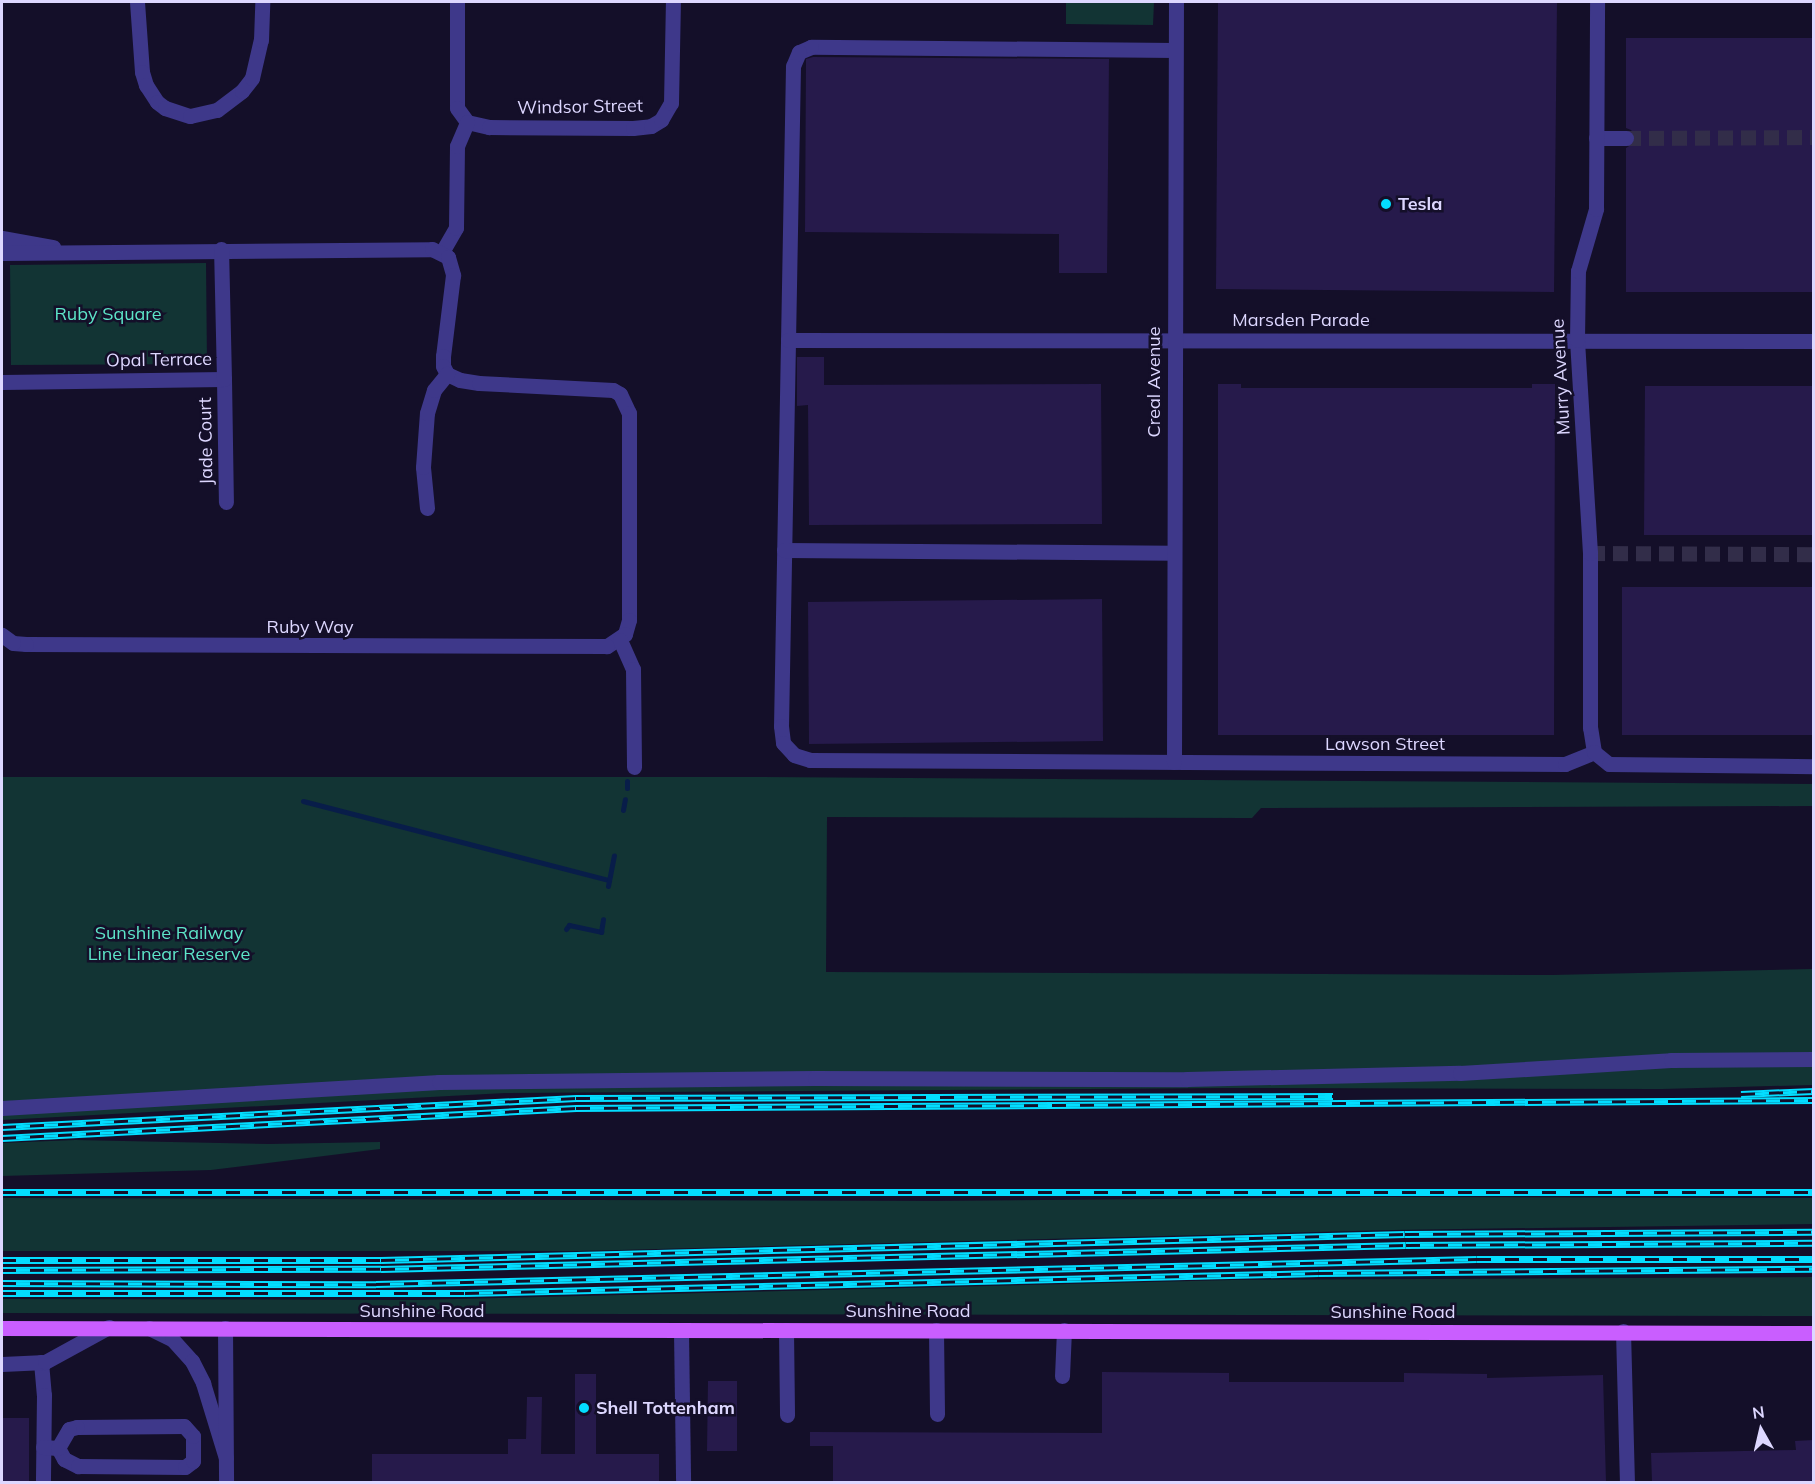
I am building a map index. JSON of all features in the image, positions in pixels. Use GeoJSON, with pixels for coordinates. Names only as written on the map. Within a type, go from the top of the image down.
{"type":"FeatureCollection","features":[{"type":"Feature","properties":{"kind":"main road","name":"Sunshine Road"},"geometry":{"type":"LineString","coordinates":[[2,1328],[1814,1333]]}},
{"type":"Feature","properties":{"kind":"street"},"geometry":{"type":"LineString","coordinates":[[137,2],[142,72],[146,85],[157,102],[165,108],[190,116],[218,110],[242,91],[252,78],[261,40],[262,2]]}},
{"type":"Feature","properties":{"kind":"street"},"geometry":{"type":"LineString","coordinates":[[442,252],[456,228],[457,146],[467,122],[457,108],[457,2]]}},
{"type":"Feature","properties":{"kind":"street","name":"Windsor Street"},"geometry":{"type":"LineString","coordinates":[[467,122],[489,128],[651,126],[668,112],[672,90],[673,2]]}},
{"type":"Feature","properties":{"kind":"street","name":"Creal Avenue"},"geometry":{"type":"LineString","coordinates":[[1174,762],[1176,2]]}},
{"type":"Feature","properties":{"kind":"street","name":"Murry Avenue"},"geometry":{"type":"LineString","coordinates":[[1594,752],[1590,728],[1590,553],[1577,340],[1578,271],[1596,209],[1597,2]]}},
{"type":"Feature","properties":{"kind":"street","name":"Lawson Street"},"geometry":{"type":"LineString","coordinates":[[1175,50],[811,47],[799,52],[793,66],[781,726],[783,742],[794,755],[810,760],[1564,764],[1594,752]]}},
{"type":"Feature","properties":{"kind":"street"},"geometry":{"type":"LineString","coordinates":[[1596,138],[1626,138]]}},
{"type":"Feature","properties":{"kind":"street"},"geometry":{"type":"LineString","coordinates":[[2,239],[71,250]]}},
{"type":"Feature","properties":{"kind":"street"},"geometry":{"type":"LineString","coordinates":[[2,253],[30,255],[71,250],[422,248],[442,252],[451,263],[453,275],[443,356],[443,366],[447,374],[460,380],[479,383],[613,390],[620,394],[627,403],[629,414],[629,620],[625,634],[620,640],[631,660],[633,669],[634,767]]}},
{"type":"Feature","properties":{"kind":"street","name":"Opal Terrace"},"geometry":{"type":"LineString","coordinates":[[2,382],[224,379],[221,249]]}},
{"type":"Feature","properties":{"kind":"street","name":"Marsden Parade"},"geometry":{"type":"LineString","coordinates":[[788,340],[1814,341]]}},
{"type":"Feature","properties":{"kind":"street"},"geometry":{"type":"LineString","coordinates":[[427,508],[423,467],[427,413],[434,390],[447,374]]}},
{"type":"Feature","properties":{"kind":"street","name":"Jade Court"},"geometry":{"type":"LineString","coordinates":[[224,379],[226,502]]}},
{"type":"Feature","properties":{"kind":"street"},"geometry":{"type":"LineString","coordinates":[[784,550],[1173,553]]}},
{"type":"Feature","properties":{"kind":"street","name":"Ruby Way"},"geometry":{"type":"LineString","coordinates":[[2,635],[13,642],[26,644],[226,646],[591,647],[607,646],[620,640]]}},
{"type":"Feature","properties":{"kind":"street"},"geometry":{"type":"LineString","coordinates":[[1594,752],[1609,764],[1814,766]]}},
{"type":"Feature","properties":{"kind":"street"},"geometry":{"type":"LineString","coordinates":[[2,1108],[439,1082],[815,1078],[1199,1078],[1460,1073],[1671,1060],[1814,1059]]}},
{"type":"Feature","properties":{"kind":"street"},"geometry":{"type":"LineString","coordinates":[[2,1364],[41,1362],[65,1353],[109,1327]]}},
{"type":"Feature","properties":{"kind":"street"},"geometry":{"type":"LineString","coordinates":[[147,1328],[172,1339],[192,1361],[207,1394],[226,1458]]}},
{"type":"Feature","properties":{"kind":"street"},"geometry":{"type":"LineString","coordinates":[[225,1328],[226,1482]]}},
{"type":"Feature","properties":{"kind":"street"},"geometry":{"type":"LineString","coordinates":[[681,1330],[683,1482]]}},
{"type":"Feature","properties":{"kind":"street"},"geometry":{"type":"LineString","coordinates":[[786,1330],[787,1415]]}},
{"type":"Feature","properties":{"kind":"street"},"geometry":{"type":"LineString","coordinates":[[936,1330],[938,1414]]}},
{"type":"Feature","properties":{"kind":"street"},"geometry":{"type":"LineString","coordinates":[[1062,1376],[1064,1330]]}},
{"type":"Feature","properties":{"kind":"street"},"geometry":{"type":"LineString","coordinates":[[1623,1331],[1627,1482]]}},
{"type":"Feature","properties":{"kind":"street"},"geometry":{"type":"LineString","coordinates":[[41,1362],[51,1448],[43,1482]]}},
{"type":"Feature","properties":{"kind":"street"},"geometry":{"type":"LineString","coordinates":[[184,1426],[193,1436],[193,1461],[185,1467],[78,1466],[64,1459],[51,1448],[69,1429],[77,1427],[184,1426]]}},
{"type":"Feature","properties":{"kind":"green space"},"geometry":{"type":"Polygon","coordinates":[[[1066,2],[1154,2],[1153,25],[1066,24],[1066,2]]]}},
{"type":"Feature","properties":{"kind":"green space","name":"Ruby Square"},"geometry":{"type":"Polygon","coordinates":[[[206,263],[207,364],[11,365],[10,265],[206,263]]]}},
{"type":"Feature","properties":{"kind":"green space","name":"Sunshine Railway Line Linear Reserve"},"geometry":{"type":"Polygon","coordinates":[[[2,777],[749,777],[1813,784],[1813,806],[1261,808],[1252,818],[827,817],[826,972],[1552,975],[1813,969],[1813,1085],[1662,1089],[1227,1088],[505,1093],[2,1120],[2,777]]]}},
{"type":"Feature","properties":{"kind":"green space"},"geometry":{"type":"Polygon","coordinates":[[[75,1140],[269,1144],[380,1142],[380,1149],[211,1170],[2,1176],[2,1143],[75,1140]]]}},
{"type":"Feature","properties":{"kind":"green space"},"geometry":{"type":"Polygon","coordinates":[[[1374,1197],[1813,1198],[1813,1224],[1393,1230],[580,1251],[2,1251],[2,1198],[933,1201],[1374,1197]]]}},
{"type":"Feature","properties":{"kind":"green space"},"geometry":{"type":"Polygon","coordinates":[[[1813,1277],[1813,1316],[2,1313],[2,1299],[416,1300],[1232,1280],[1813,1277]]]}},
{"type":"Feature","properties":{"kind":"building","name":"Tesla"},"geometry":{"type":"Polygon","coordinates":[[[1218,2],[1557,2],[1554,292],[1216,289],[1218,2]]]}},
{"type":"Feature","properties":{"kind":"building"},"geometry":{"type":"Polygon","coordinates":[[[1626,38],[1814,38],[1814,292],[1626,292],[1626,148],[1634,143],[1636,137],[1631,130],[1626,128],[1626,38]]]}},
{"type":"Feature","properties":{"kind":"building"},"geometry":{"type":"Polygon","coordinates":[[[813,57],[1109,59],[1107,273],[1059,273],[1059,234],[805,232],[806,59],[813,57]]]}},
{"type":"Feature","properties":{"kind":"building"},"geometry":{"type":"Polygon","coordinates":[[[797,357],[824,357],[824,385],[1101,384],[1102,524],[809,525],[808,405],[797,406],[797,357]]]}},
{"type":"Feature","properties":{"kind":"building"},"geometry":{"type":"Polygon","coordinates":[[[1218,384],[1241,384],[1241,388],[1532,388],[1532,384],[1555,384],[1554,735],[1218,735],[1218,384]]]}},
{"type":"Feature","properties":{"kind":"building"},"geometry":{"type":"Polygon","coordinates":[[[1645,386],[1814,386],[1814,535],[1644,535],[1645,386]]]}},
{"type":"Feature","properties":{"kind":"building"},"geometry":{"type":"Polygon","coordinates":[[[1622,587],[1814,587],[1814,735],[1622,735],[1622,587]]]}},
{"type":"Feature","properties":{"kind":"building"},"geometry":{"type":"Polygon","coordinates":[[[1102,599],[1103,741],[809,744],[808,602],[1102,599]]]}},
{"type":"Feature","properties":{"kind":"building"},"geometry":{"type":"Polygon","coordinates":[[[1102,1372],[1229,1373],[1229,1382],[1404,1382],[1404,1373],[1487,1374],[1487,1378],[1603,1375],[1606,1482],[833,1482],[833,1446],[810,1446],[810,1432],[1102,1433],[1102,1372]]]}},
{"type":"Feature","properties":{"kind":"building"},"geometry":{"type":"Polygon","coordinates":[[[575,1374],[596,1374],[596,1454],[659,1454],[659,1482],[372,1482],[372,1454],[508,1454],[508,1439],[526,1439],[527,1397],[542,1397],[541,1454],[575,1454],[575,1374]]]}},
{"type":"Feature","properties":{"kind":"building"},"geometry":{"type":"Polygon","coordinates":[[[708,1381],[737,1381],[737,1451],[707,1451],[708,1381]]]}},
{"type":"Feature","properties":{"kind":"building"},"geometry":{"type":"Polygon","coordinates":[[[2,1418],[29,1418],[29,1482],[2,1482],[2,1418]]]}},
{"type":"Feature","properties":{"kind":"building"},"geometry":{"type":"Polygon","coordinates":[[[1814,1440],[1814,1482],[1652,1482],[1651,1453],[1796,1450],[1795,1441],[1814,1440]]]}},
{"type":"Feature","properties":{"kind":"waterway"},"geometry":{"type":"LineString","coordinates":[[627,781],[627,788]]}},
{"type":"Feature","properties":{"kind":"waterway"},"geometry":{"type":"LineString","coordinates":[[623,810],[625,799]]}},
{"type":"Feature","properties":{"kind":"waterway"},"geometry":{"type":"LineString","coordinates":[[303,801],[609,880]]}},
{"type":"Feature","properties":{"kind":"waterway"},"geometry":{"type":"LineString","coordinates":[[608,886],[614,856]]}},
{"type":"Feature","properties":{"kind":"waterway"},"geometry":{"type":"LineString","coordinates":[[566,929],[569,925],[601,932],[603,919]]}},
{"type":"Feature","properties":{"kind":"tunnel"},"geometry":{"type":"LineString","coordinates":[[1626,138],[1814,137]]}},
{"type":"Feature","properties":{"kind":"tunnel"},"geometry":{"type":"LineString","coordinates":[[1590,553],[1814,554]]}},
{"type":"Feature","properties":{"kind":"railway"},"geometry":{"type":"LineString","coordinates":[[1741,1094],[1814,1091]]}},
{"type":"Feature","properties":{"kind":"railway"},"geometry":{"type":"LineString","coordinates":[[2,1127],[576,1098],[1333,1096]]}},
{"type":"Feature","properties":{"kind":"railway"},"geometry":{"type":"LineString","coordinates":[[2,1138],[576,1108],[1814,1100]]}},
{"type":"Feature","properties":{"kind":"railway"},"geometry":{"type":"LineString","coordinates":[[2,1192],[1814,1192]]}},
{"type":"Feature","properties":{"kind":"railway"},"geometry":{"type":"LineString","coordinates":[[2,1260],[381,1260],[1405,1234],[1814,1232]]}},
{"type":"Feature","properties":{"kind":"railway"},"geometry":{"type":"LineString","coordinates":[[2,1270],[381,1269],[1406,1245],[1814,1243]]}},
{"type":"Feature","properties":{"kind":"railway"},"geometry":{"type":"LineString","coordinates":[[2,1283],[376,1284],[1477,1259],[1814,1259]]}},
{"type":"Feature","properties":{"kind":"railway"},"geometry":{"type":"LineString","coordinates":[[2,1293],[465,1293],[1319,1273],[1814,1269]]}},
{"type":"Feature","properties":{"kind":"place","name":"Tesla"},"geometry":{"type":"Point","coordinates":[1386,204]}},
{"type":"Feature","properties":{"kind":"place","name":"Shell Tottenham"},"geometry":{"type":"Point","coordinates":[584,1408]}}]}
